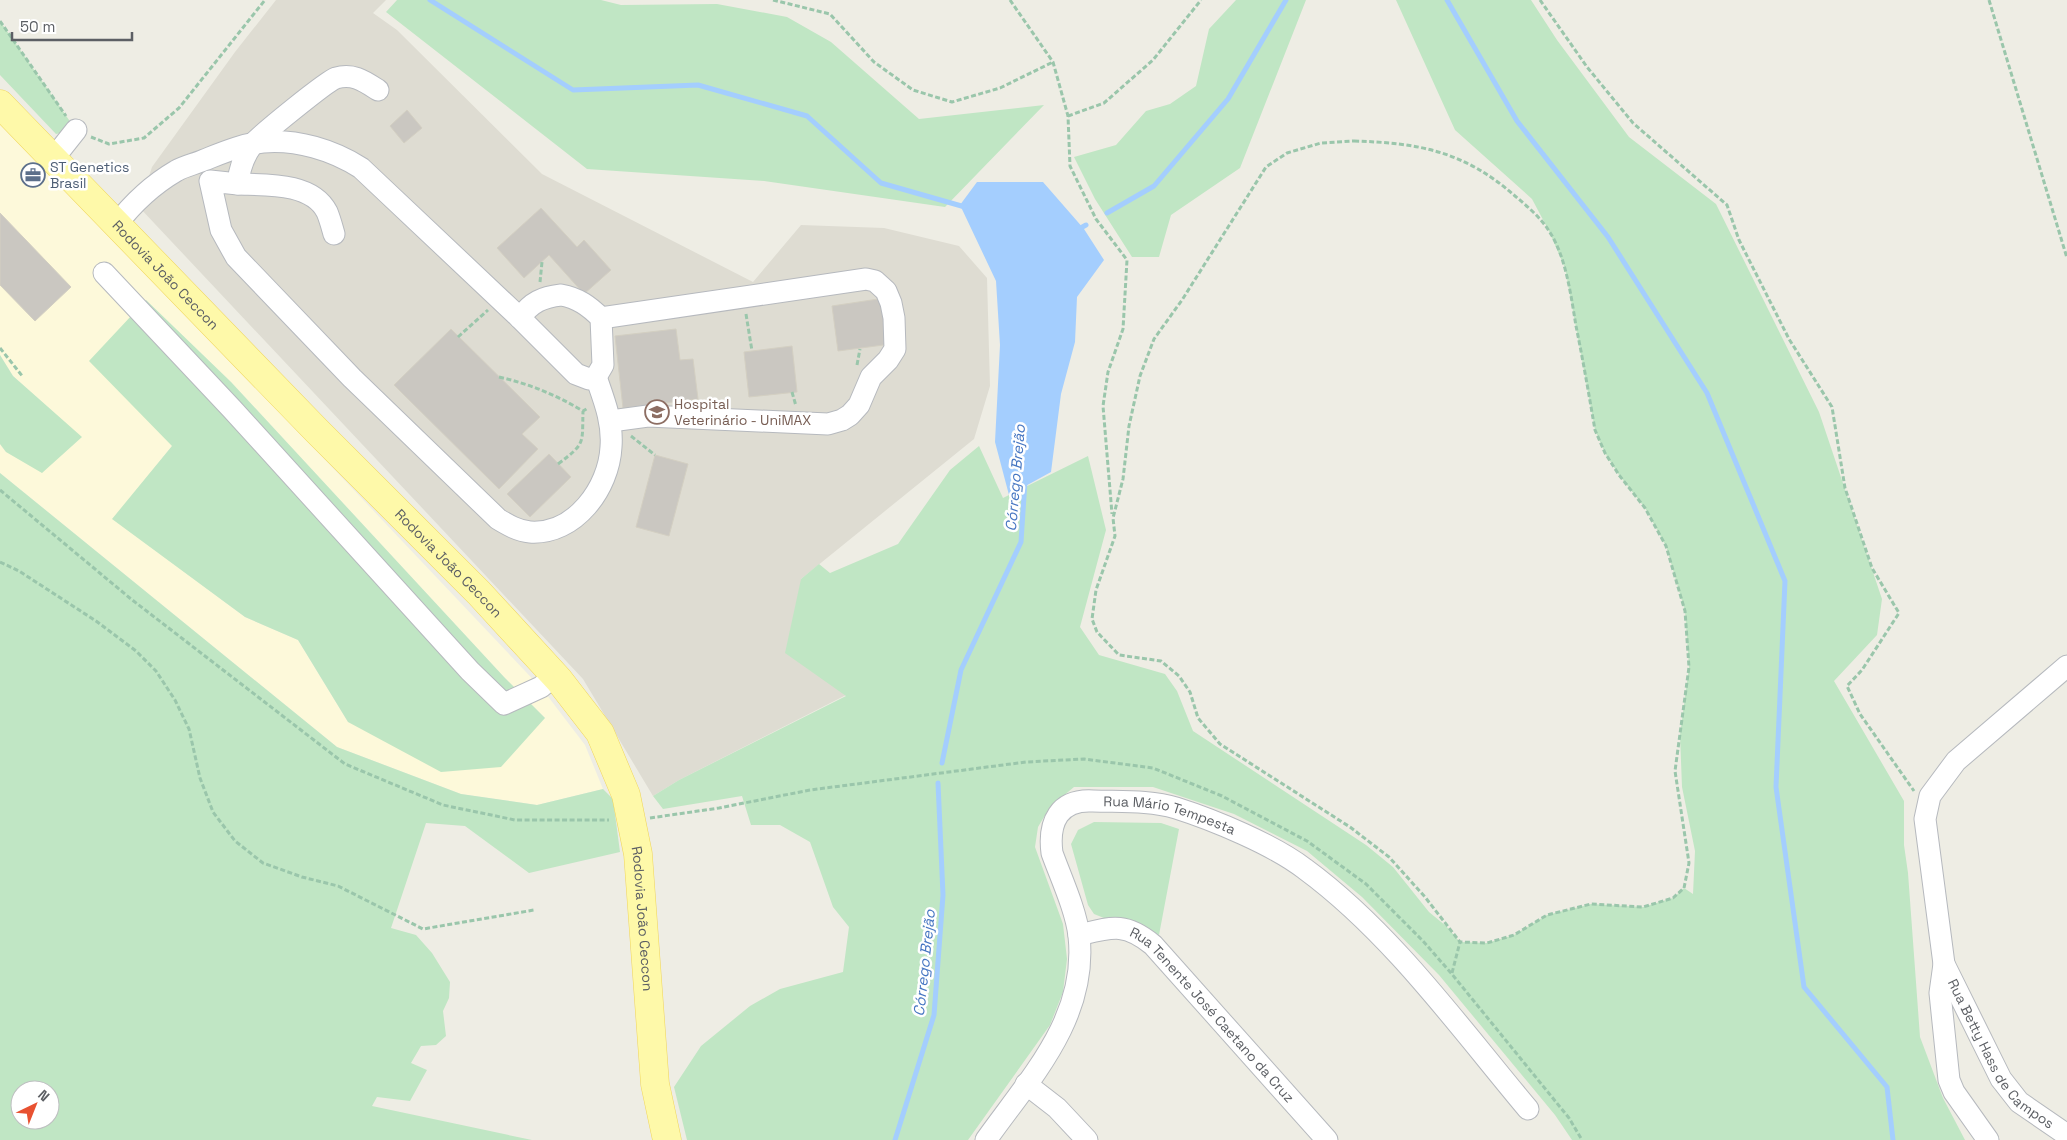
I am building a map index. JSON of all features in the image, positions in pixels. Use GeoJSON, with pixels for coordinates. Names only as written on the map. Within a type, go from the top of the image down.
{"type":"FeatureCollection","features":[{"type":"Feature","properties":{"kind":"main road","name":"Rodovia João Ceccon"},"geometry":{"type":"LineString","coordinates":[[0,104],[116,225],[479,593],[554,675],[600,733],[621,781],[632,820],[640,884],[656,1084],[667,1140]]}},
{"type":"Feature","properties":{"kind":"street"},"geometry":{"type":"LineString","coordinates":[[238,184],[239,170],[252,145],[319,89],[336,78],[356,76],[378,90]]}},
{"type":"Feature","properties":{"kind":"street"},"geometry":{"type":"LineString","coordinates":[[53,159],[76,130]]}},
{"type":"Feature","properties":{"kind":"street"},"geometry":{"type":"LineString","coordinates":[[116,225],[144,194],[177,171],[223,153],[262,142],[289,143],[323,149],[361,168],[520,318],[576,374],[589,379],[596,377],[603,365],[601,318],[584,303],[572,297],[561,295],[537,301],[528,307],[520,318]]}},
{"type":"Feature","properties":{"kind":"street"},"geometry":{"type":"LineString","coordinates":[[177,171],[210,181],[275,186],[304,193],[326,210],[334,234]]}},
{"type":"Feature","properties":{"kind":"street"},"geometry":{"type":"LineString","coordinates":[[210,181],[221,230],[236,258],[352,378],[498,519],[513,528],[529,532],[548,531],[563,526],[584,508],[597,493],[610,464],[612,446],[611,421],[596,377]]}},
{"type":"Feature","properties":{"kind":"street"},"geometry":{"type":"LineString","coordinates":[[104,273],[232,409],[470,671],[504,704],[541,687],[554,675]]}},
{"type":"Feature","properties":{"kind":"street"},"geometry":{"type":"LineString","coordinates":[[601,318],[866,279],[875,281],[886,291],[891,303],[895,349],[888,360],[871,377],[855,411],[836,423],[791,423],[648,416],[611,421]]}},
{"type":"Feature","properties":{"kind":"street","name":"Rua Betty Hass de Campos"},"geometry":{"type":"LineString","coordinates":[[1988,1140],[1954,1092],[1949,1080],[1940,993],[1944,964],[1925,819],[1930,796],[1956,761],[2067,666]]}},
{"type":"Feature","properties":{"kind":"street","name":"Rua Mário Tempesta"},"geometry":{"type":"LineString","coordinates":[[986,1140],[1065,1025],[1073,1004],[1080,960],[1079,935],[1050,841],[1054,820],[1063,809],[1072,803],[1088,800],[1150,803],[1175,808],[1240,833],[1304,868],[1358,913],[1423,983],[1528,1109]]}},
{"type":"Feature","properties":{"kind":"street","name":"Rua Tenente José Caetano da Cruz"},"geometry":{"type":"LineString","coordinates":[[1079,935],[1113,928],[1130,929],[1153,945],[1327,1140]]}},
{"type":"Feature","properties":{"kind":"street","name":"Rua Betty Hass de Campos"},"geometry":{"type":"LineString","coordinates":[[1944,964],[2001,1079],[2009,1091],[2027,1109],[2067,1135]]}},
{"type":"Feature","properties":{"kind":"street"},"geometry":{"type":"LineString","coordinates":[[1026,1084],[1056,1108],[1087,1140]]}},
{"type":"Feature","properties":{"kind":"path"},"geometry":{"type":"LineString","coordinates":[[0,21],[76,130],[109,144],[144,138],[179,108],[265,0]]}},
{"type":"Feature","properties":{"kind":"path"},"geometry":{"type":"LineString","coordinates":[[772,0],[830,14],[874,62],[913,90],[952,102],[1000,88],[1053,62]]}},
{"type":"Feature","properties":{"kind":"path"},"geometry":{"type":"LineString","coordinates":[[1010,0],[1053,62],[1068,116],[1070,166],[1096,218],[1127,260],[1123,329],[1108,372],[1102,406],[1115,536],[1096,590],[1092,618],[1097,632],[1119,655],[1161,661],[1179,676],[1190,692],[1198,718],[1220,744],[1350,827],[1389,857],[1426,897],[1460,942]]}},
{"type":"Feature","properties":{"kind":"path"},"geometry":{"type":"LineString","coordinates":[[1068,116],[1104,103],[1153,60],[1200,0]]}},
{"type":"Feature","properties":{"kind":"path"},"geometry":{"type":"LineString","coordinates":[[1540,0],[1587,67],[1633,123],[1727,205],[1739,240],[1789,339],[1832,407],[1845,488],[1872,568],[1899,613],[1862,670],[1847,686],[1865,722],[1910,787],[1928,804]]}},
{"type":"Feature","properties":{"kind":"path"},"geometry":{"type":"LineString","coordinates":[[1989,0],[2067,258]]}},
{"type":"Feature","properties":{"kind":"path"},"geometry":{"type":"LineString","coordinates":[[1113,518],[1122,479],[1129,426],[1140,376],[1154,339],[1182,300],[1266,167],[1287,153],[1321,143],[1354,141],[1388,142],[1431,148],[1469,163],[1505,187],[1527,206],[1549,231],[1565,268],[1595,430],[1605,453],[1619,475],[1645,508],[1666,546],[1685,611],[1689,667],[1675,771],[1689,863],[1684,888],[1673,898],[1643,907],[1591,904],[1547,915],[1514,935],[1486,943],[1460,942]]}},
{"type":"Feature","properties":{"kind":"path"},"geometry":{"type":"LineString","coordinates":[[743,298],[752,351]]}},
{"type":"Feature","properties":{"kind":"path"},"geometry":{"type":"LineString","coordinates":[[0,348],[23,377]]}},
{"type":"Feature","properties":{"kind":"path"},"geometry":{"type":"LineString","coordinates":[[499,377],[521,382],[557,396],[583,411]]}},
{"type":"Feature","properties":{"kind":"path"},"geometry":{"type":"LineString","coordinates":[[583,411],[604,400]]}},
{"type":"Feature","properties":{"kind":"path"},"geometry":{"type":"LineString","coordinates":[[558,464],[575,451],[582,442],[583,411]]}},
{"type":"Feature","properties":{"kind":"path"},"geometry":{"type":"LineString","coordinates":[[0,490],[131,599],[345,764],[443,805],[515,820],[632,820],[682,814],[810,790],[1026,762],[1084,759],[1153,768],[1222,796],[1307,841],[1366,884],[1423,941],[1451,973],[1569,1118],[1582,1140]]}},
{"type":"Feature","properties":{"kind":"path"},"geometry":{"type":"LineString","coordinates":[[0,562],[19,571],[96,621],[136,651],[156,671],[189,729],[200,778],[213,812],[235,841],[263,863],[302,877],[338,886],[423,929],[534,910]]}},
{"type":"Feature","properties":{"kind":"path"},"geometry":{"type":"LineString","coordinates":[[1451,973],[1460,942]]}},
{"type":"Feature","properties":{"kind":"shaded area","name":"Hospital Veterinário - UniMAX"},"geometry":{"type":"Polygon","coordinates":[[[276,0],[386,0],[373,13],[397,30],[542,174],[753,282],[801,225],[884,228],[959,246],[987,278],[990,386],[974,439],[801,579],[846,695],[679,780],[653,796],[583,679],[139,207],[152,167],[235,52],[276,0]]]}},
{"type":"Feature","properties":{"kind":"shaded area"},"geometry":{"type":"Polygon","coordinates":[[[0,116],[543,690],[585,745],[603,789],[537,805],[461,794],[337,747],[0,473],[0,444],[6,452],[81,437],[13,376],[0,355],[0,116]],[[146,300],[172,446],[113,519],[245,617],[298,640],[348,722],[545,718],[504,677],[231,382],[146,300]]]}},
{"type":"Feature","properties":{"kind":"green space"},"geometry":{"type":"Polygon","coordinates":[[[397,0],[601,0],[621,5],[717,4],[787,17],[831,42],[919,119],[1044,105],[945,207],[764,181],[587,169],[386,12],[397,0]]]}},
{"type":"Feature","properties":{"kind":"green space"},"geometry":{"type":"Polygon","coordinates":[[[1236,0],[1306,0],[1240,168],[1171,215],[1159,257],[1132,257],[1095,199],[1074,157],[1116,145],[1146,111],[1170,104],[1196,86],[1209,29],[1236,0]]]}},
{"type":"Feature","properties":{"kind":"green space"},"geometry":{"type":"Polygon","coordinates":[[[1396,0],[1531,0],[1557,40],[1629,137],[1716,204],[1819,412],[1882,599],[1877,635],[1834,681],[1904,801],[1904,845],[1908,873],[1920,1037],[1943,1098],[1965,1140],[1572,1140],[1555,1115],[1439,975],[1362,897],[1307,851],[1234,814],[1153,787],[1074,787],[1050,807],[1038,827],[1035,847],[1063,924],[1067,959],[1063,992],[1050,1025],[968,1140],[687,1140],[674,1087],[701,1046],[750,1006],[780,989],[843,972],[849,927],[833,907],[810,842],[780,825],[751,825],[742,796],[663,809],[653,796],[679,780],[846,696],[785,653],[801,579],[819,564],[830,573],[898,544],[950,470],[979,446],[1003,498],[1088,456],[1106,530],[1080,627],[1099,655],[1165,674],[1177,691],[1193,731],[1366,845],[1393,867],[1429,912],[1446,926],[1460,942],[1487,943],[1514,935],[1547,915],[1591,904],[1643,907],[1673,898],[1684,888],[1693,894],[1695,851],[1682,787],[1680,735],[1689,667],[1685,611],[1666,546],[1645,508],[1619,475],[1605,453],[1595,430],[1565,268],[1549,231],[1532,199],[1455,130],[1396,0]]]}},
{"type":"Feature","properties":{"kind":"green space"},"geometry":{"type":"Polygon","coordinates":[[[0,21],[76,130],[56,134],[0,75],[0,21]]]}},
{"type":"Feature","properties":{"kind":"green space"},"geometry":{"type":"Polygon","coordinates":[[[146,300],[231,382],[504,677],[545,718],[501,767],[441,772],[348,722],[298,640],[245,617],[112,519],[172,446],[89,361],[146,300]]]}},
{"type":"Feature","properties":{"kind":"green space"},"geometry":{"type":"Polygon","coordinates":[[[0,355],[13,376],[82,437],[42,473],[6,452],[0,444],[0,355]]]}},
{"type":"Feature","properties":{"kind":"green space"},"geometry":{"type":"Polygon","coordinates":[[[0,473],[337,747],[461,794],[537,805],[603,789],[613,799],[620,852],[529,873],[465,826],[426,823],[391,928],[416,935],[432,953],[450,982],[449,998],[443,1011],[446,1036],[436,1045],[421,1046],[411,1063],[427,1070],[410,1101],[377,1097],[372,1106],[532,1140],[0,1140],[0,473]]]}},
{"type":"Feature","properties":{"kind":"green space"},"geometry":{"type":"Polygon","coordinates":[[[1094,822],[1161,823],[1179,829],[1159,935],[1133,921],[1109,920],[1094,914],[1088,905],[1071,844],[1078,830],[1094,822]]]}},
{"type":"Feature","properties":{"kind":"water"},"geometry":{"type":"Polygon","coordinates":[[[977,182],[1043,182],[1084,229],[1104,260],[1077,297],[1075,342],[1061,394],[1051,472],[1009,495],[995,442],[1000,345],[996,281],[960,205],[977,182]]]}},
{"type":"Feature","properties":{"kind":"building"},"geometry":{"type":"Polygon","coordinates":[[[407,110],[422,128],[404,143],[390,126],[407,110]]]}},
{"type":"Feature","properties":{"kind":"building"},"geometry":{"type":"Polygon","coordinates":[[[541,208],[577,247],[584,240],[611,270],[584,294],[549,255],[524,278],[497,248],[541,208]]]}},
{"type":"Feature","properties":{"kind":"building"},"geometry":{"type":"Polygon","coordinates":[[[0,213],[71,287],[35,321],[0,285],[0,213]]]}},
{"type":"Feature","properties":{"kind":"building"},"geometry":{"type":"Polygon","coordinates":[[[885,298],[891,344],[838,351],[832,306],[885,298]]]}},
{"type":"Feature","properties":{"kind":"building"},"geometry":{"type":"Polygon","coordinates":[[[451,329],[540,417],[522,434],[538,449],[499,489],[394,385],[451,329]]]}},
{"type":"Feature","properties":{"kind":"building"},"geometry":{"type":"Polygon","coordinates":[[[676,329],[680,360],[693,359],[698,399],[623,408],[615,336],[676,329]]]}},
{"type":"Feature","properties":{"kind":"building"},"geometry":{"type":"Polygon","coordinates":[[[792,346],[797,392],[749,397],[744,352],[792,346]]]}},
{"type":"Feature","properties":{"kind":"building"},"geometry":{"type":"Polygon","coordinates":[[[549,454],[571,477],[530,517],[507,494],[549,454]]]}},
{"type":"Feature","properties":{"kind":"building"},"geometry":{"type":"Polygon","coordinates":[[[655,455],[688,464],[669,536],[636,527],[655,455]]]}},
{"type":"Feature","properties":{"kind":"waterway"},"geometry":{"type":"LineString","coordinates":[[430,0],[573,90],[698,85],[807,116],[881,183],[965,207]]}},
{"type":"Feature","properties":{"kind":"waterway","name":"Córrego Brejão"},"geometry":{"type":"LineString","coordinates":[[1107,213],[1154,186],[1228,99],[1286,0]]}},
{"type":"Feature","properties":{"kind":"waterway"},"geometry":{"type":"LineString","coordinates":[[1447,0],[1517,121],[1608,237],[1707,393],[1785,581],[1776,787],[1804,987],[1887,1087],[1893,1140]]}},
{"type":"Feature","properties":{"kind":"waterway","name":"Córrego Brejão"},"geometry":{"type":"LineString","coordinates":[[1077,230],[1086,225]]}},
{"type":"Feature","properties":{"kind":"waterway","name":"Córrego Brejão"},"geometry":{"type":"LineString","coordinates":[[942,763],[961,670],[1021,542],[1025,481]]}},
{"type":"Feature","properties":{"kind":"waterway","name":"Córrego Brejão"},"geometry":{"type":"LineString","coordinates":[[895,1140],[934,1015],[943,895],[938,783]]}},
{"type":"Feature","properties":{"kind":"place","name":"ST Genetics Brasil"},"geometry":{"type":"Point","coordinates":[33,175]}},
{"type":"Feature","properties":{"kind":"place","name":"Hospital Veterinário - UniMAX"},"geometry":{"type":"Point","coordinates":[657,412]}}]}
